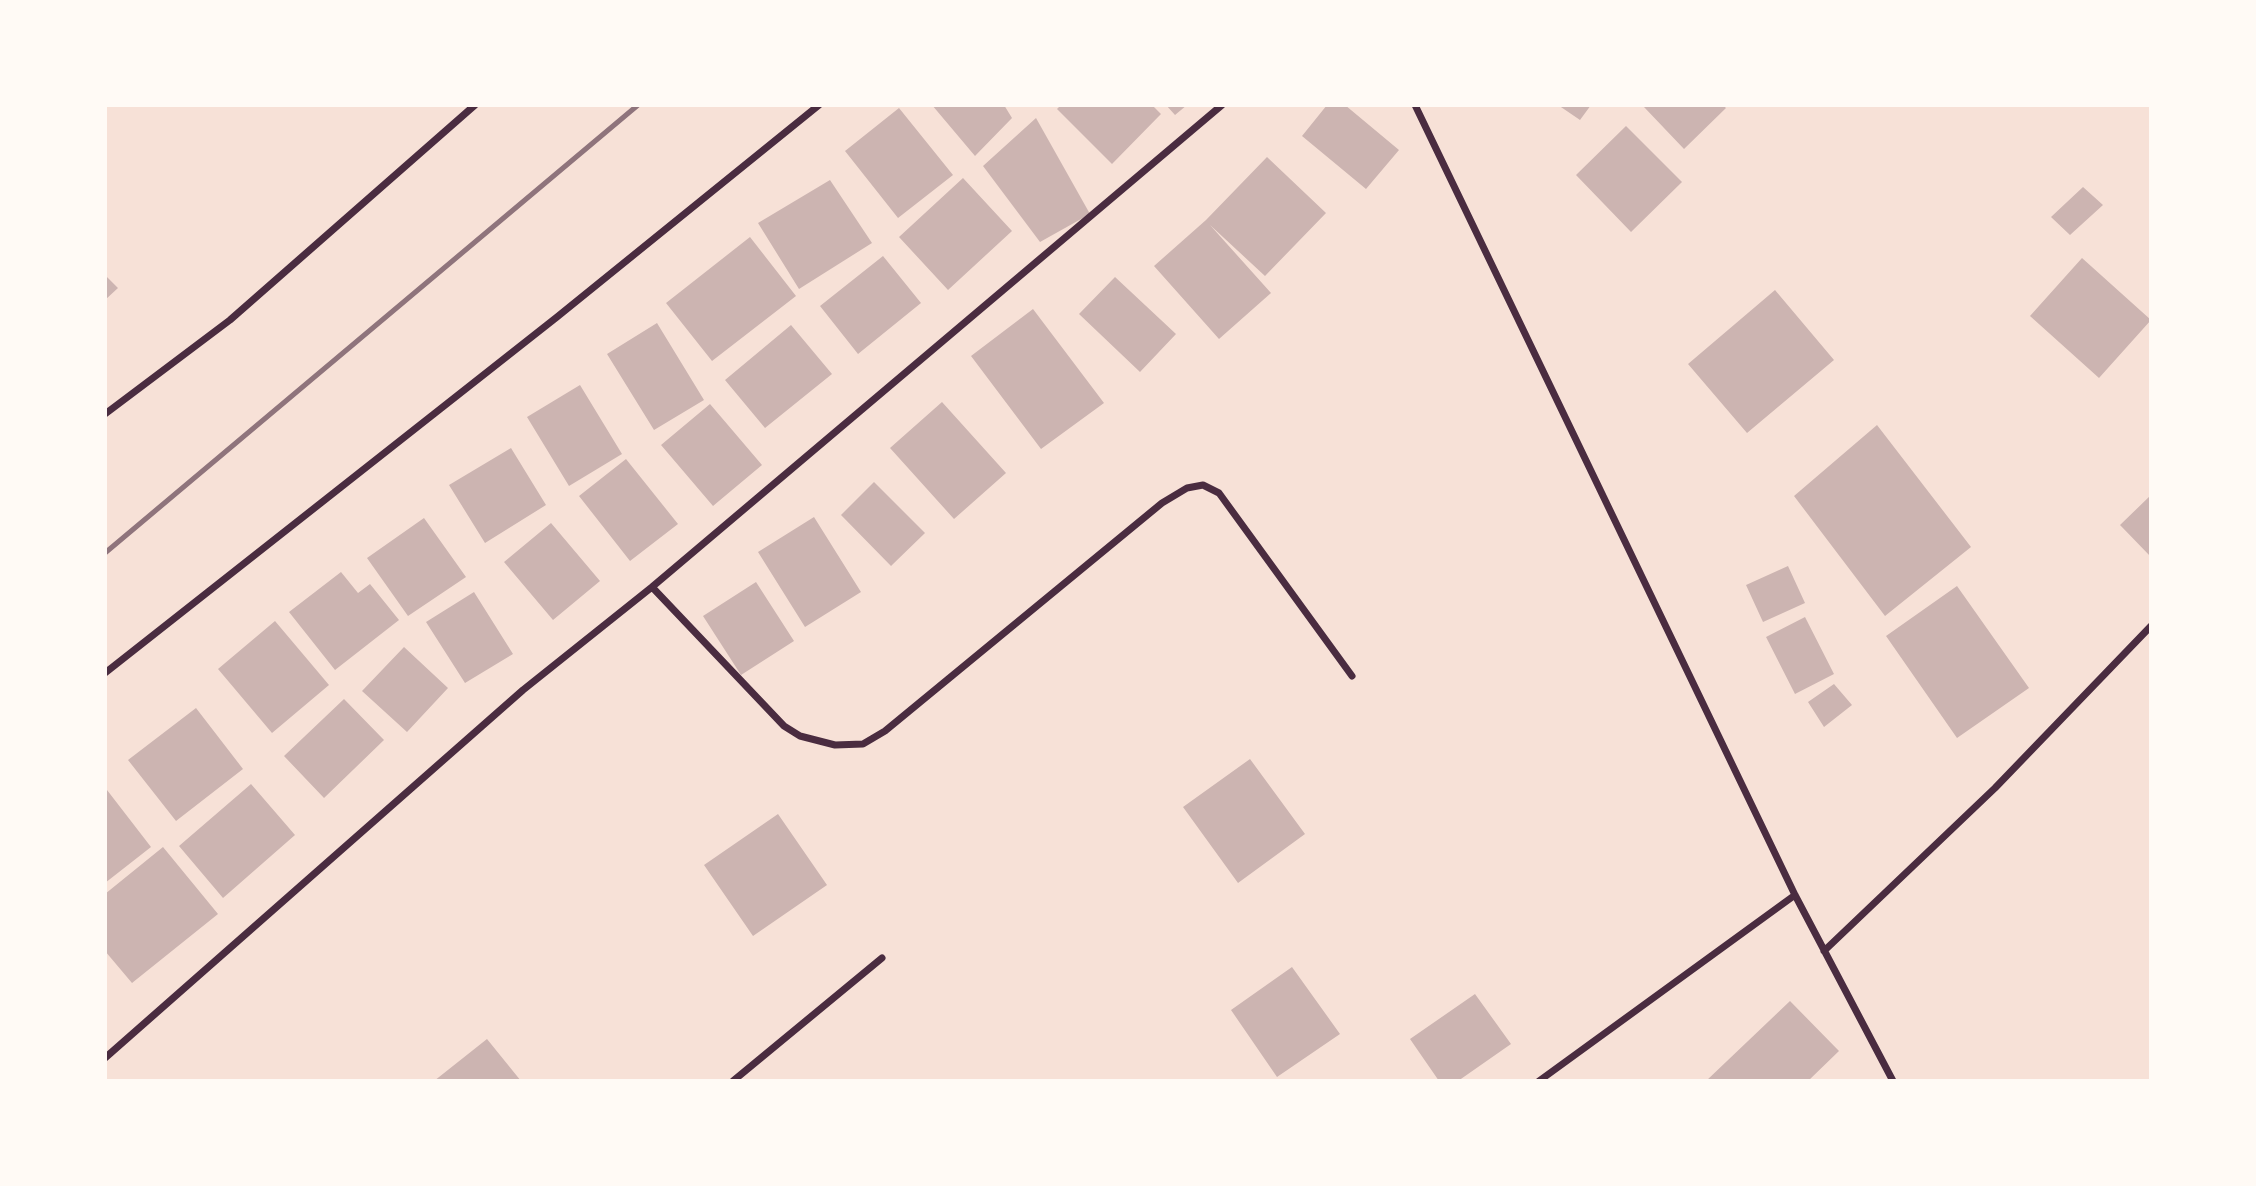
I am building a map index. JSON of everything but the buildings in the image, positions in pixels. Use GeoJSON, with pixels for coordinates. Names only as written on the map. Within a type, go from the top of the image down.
{"type":"FeatureCollection","features":[{"type":"Feature","properties":{"kind":"street"},"geometry":{"type":"LineString","coordinates":[[105,414],[230,320],[475,105]]}},
{"type":"Feature","properties":{"kind":"street"},"geometry":{"type":"LineString","coordinates":[[105,673],[557,317],[819,105]]}},
{"type":"Feature","properties":{"kind":"street"},"geometry":{"type":"LineString","coordinates":[[105,1058],[523,691],[652,587],[1222,105]]}},
{"type":"Feature","properties":{"kind":"street"},"geometry":{"type":"LineString","coordinates":[[1415,105],[1795,895],[1893,1081]]}},
{"type":"Feature","properties":{"kind":"street"},"geometry":{"type":"LineString","coordinates":[[652,587],[784,726],[800,736],[835,745],[863,744],[885,731],[1162,503],[1187,488],[1203,485],[1219,493],[1352,676]]}},
{"type":"Feature","properties":{"kind":"street"},"geometry":{"type":"LineString","coordinates":[[1824,951],[1995,788],[2151,626]]}},
{"type":"Feature","properties":{"kind":"street"},"geometry":{"type":"LineString","coordinates":[[1539,1081],[1795,895]]}},
{"type":"Feature","properties":{"kind":"street"},"geometry":{"type":"LineString","coordinates":[[733,1081],[882,958]]}},
{"type":"Feature","properties":{"kind":"railway"},"geometry":{"type":"LineString","coordinates":[[105,553],[638,105]]}}]}
